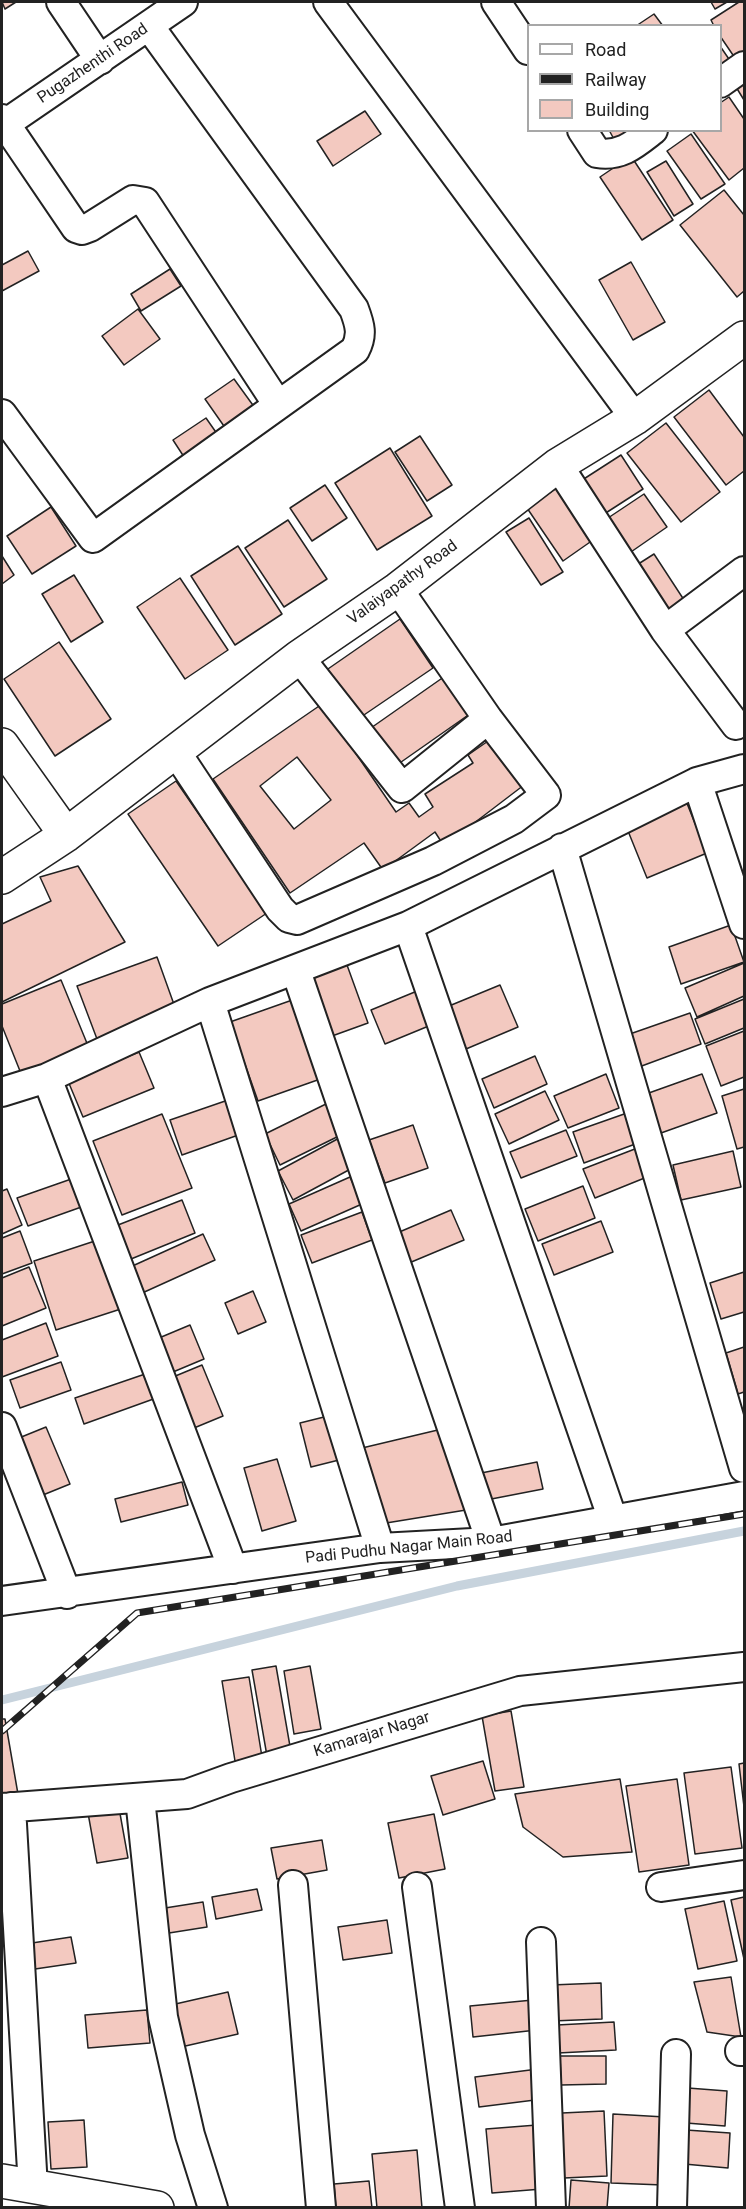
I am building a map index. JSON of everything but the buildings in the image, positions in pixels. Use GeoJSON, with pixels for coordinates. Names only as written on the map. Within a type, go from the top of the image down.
{"type":"FeatureCollection","features":[{"type":"Feature","properties":{"kind":"main road","name":"Valaiyapathy Road"},"geometry":{"type":"LineString","coordinates":[[2,877],[66,835],[299,657],[398,589],[558,465],[635,418],[744,338]]}},
{"type":"Feature","properties":{"kind":"main road"},"geometry":{"type":"LineString","coordinates":[[2,745],[66,835]]}},
{"type":"Feature","properties":{"kind":"main road"},"geometry":{"type":"LineString","coordinates":[[2,2181],[89,2202],[157,2208]]}},
{"type":"Feature","properties":{"kind":"street"},"geometry":{"type":"LineString","coordinates":[[61,2],[100,60]]}},
{"type":"Feature","properties":{"kind":"street","name":"Pugazhenthi Road"},"geometry":{"type":"LineString","coordinates":[[2,123],[100,60],[183,2]]}},
{"type":"Feature","properties":{"kind":"street"},"geometry":{"type":"LineString","coordinates":[[328,2],[635,418]]}},
{"type":"Feature","properties":{"kind":"street"},"geometry":{"type":"LineString","coordinates":[[496,2],[527,48]]}},
{"type":"Feature","properties":{"kind":"street"},"geometry":{"type":"LineString","coordinates":[[2,414],[93,537],[355,350],[361,339],[361,327],[354,309],[149,26]]}},
{"type":"Feature","properties":{"kind":"street"},"geometry":{"type":"LineString","coordinates":[[722,82],[744,66]]}},
{"type":"Feature","properties":{"kind":"street"},"geometry":{"type":"LineString","coordinates":[[2,123],[76,228],[82,230],[90,228],[133,200],[145,202],[278,405]]}},
{"type":"Feature","properties":{"kind":"street"},"geometry":{"type":"LineString","coordinates":[[583,132],[597,153],[611,155],[623,152],[650,132]]}},
{"type":"Feature","properties":{"kind":"street"},"geometry":{"type":"LineString","coordinates":[[558,465],[665,630],[736,725]]}},
{"type":"Feature","properties":{"kind":"street"},"geometry":{"type":"LineString","coordinates":[[665,630],[744,571]]}},
{"type":"Feature","properties":{"kind":"street"},"geometry":{"type":"LineString","coordinates":[[176,752],[280,909],[289,918],[297,920],[433,861],[513,819],[546,795],[488,719],[398,589]]}},
{"type":"Feature","properties":{"kind":"street"},"geometry":{"type":"LineString","coordinates":[[299,657],[402,788],[488,719]]}},
{"type":"Feature","properties":{"kind":"street"},"geometry":{"type":"LineString","coordinates":[[2,1092],[47,1077],[210,1002],[296,971],[408,926],[697,782],[744,769]]}},
{"type":"Feature","properties":{"kind":"street"},"geometry":{"type":"LineString","coordinates":[[697,782],[744,924]]}},
{"type":"Feature","properties":{"kind":"street"},"geometry":{"type":"LineString","coordinates":[[562,848],[744,1468]]}},
{"type":"Feature","properties":{"kind":"street"},"geometry":{"type":"LineString","coordinates":[[408,926],[613,1520]]}},
{"type":"Feature","properties":{"kind":"street"},"geometry":{"type":"LineString","coordinates":[[296,971],[491,1542]]}},
{"type":"Feature","properties":{"kind":"street"},"geometry":{"type":"LineString","coordinates":[[210,1002],[380,1548]]}},
{"type":"Feature","properties":{"kind":"street"},"geometry":{"type":"LineString","coordinates":[[47,1077],[233,1569]]}},
{"type":"Feature","properties":{"kind":"street"},"geometry":{"type":"LineString","coordinates":[[2,1427],[67,1594]]}},
{"type":"Feature","properties":{"kind":"street","name":"Padi Pudhu Nagar Main Road"},"geometry":{"type":"LineString","coordinates":[[2,1601],[67,1594],[380,1548],[491,1542],[744,1496]]}},
{"type":"Feature","properties":{"kind":"street","name":"Kamarajar Nagar"},"geometry":{"type":"LineString","coordinates":[[6,1807],[187,1794],[241,1774],[520,1691],[744,1667]]}},
{"type":"Feature","properties":{"kind":"street"},"geometry":{"type":"LineString","coordinates":[[140,1798],[163,2017],[190,2134],[213,2208]]}},
{"type":"Feature","properties":{"kind":"street"},"geometry":{"type":"LineString","coordinates":[[6,1807],[33,2188]]}},
{"type":"Feature","properties":{"kind":"street"},"geometry":{"type":"LineString","coordinates":[[661,1887],[744,1875]]}},
{"type":"Feature","properties":{"kind":"street"},"geometry":{"type":"LineString","coordinates":[[293,1885],[321,2208]]}},
{"type":"Feature","properties":{"kind":"street"},"geometry":{"type":"LineString","coordinates":[[417,1887],[460,2208]]}},
{"type":"Feature","properties":{"kind":"street"},"geometry":{"type":"LineString","coordinates":[[540,1942],[551,2208]]}},
{"type":"Feature","properties":{"kind":"street"},"geometry":{"type":"LineString","coordinates":[[672,2208],[676,2054]]}},
{"type":"Feature","properties":{"kind":"waterway"},"geometry":{"type":"LineString","coordinates":[[2,1700],[457,1586],[744,1531]]}},
{"type":"Feature","properties":{"kind":"railway"},"geometry":{"type":"LineString","coordinates":[[2,1731],[137,1613],[744,1514]]}}]}
